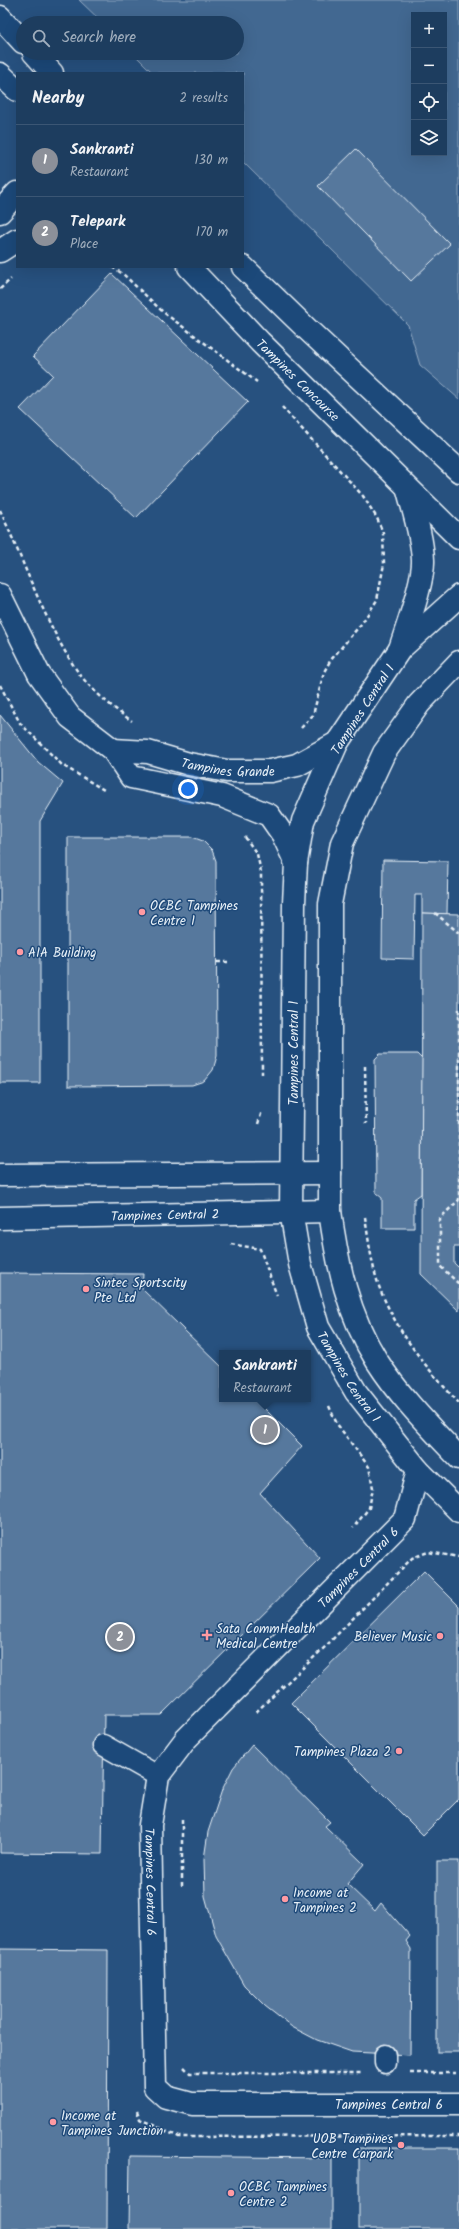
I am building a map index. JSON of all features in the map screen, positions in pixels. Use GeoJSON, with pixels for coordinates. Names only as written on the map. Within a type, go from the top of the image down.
{"type":"FeatureCollection","features":[{"type":"Feature","properties":{"kind":"street"},"geometry":{"type":"LineString","coordinates":[[0,17],[16,34]]}},
{"type":"Feature","properties":{"kind":"street"},"geometry":{"type":"LineString","coordinates":[[40,60],[51,72]]}},
{"type":"Feature","properties":{"kind":"street"},"geometry":{"type":"LineString","coordinates":[[0,74],[16,89]]}},
{"type":"Feature","properties":{"kind":"street"},"geometry":{"type":"LineString","coordinates":[[0,212],[16,194]]}},
{"type":"Feature","properties":{"kind":"street"},"geometry":{"type":"LineString","coordinates":[[0,251],[16,241]]}},
{"type":"Feature","properties":{"kind":"street","name":"Tampines Concourse"},"geometry":{"type":"LineString","coordinates":[[190,268],[408,490],[459,538]]}},
{"type":"Feature","properties":{"kind":"street"},"geometry":{"type":"LineString","coordinates":[[244,268],[307,329],[456,466]]}},
{"type":"Feature","properties":{"kind":"street","name":"Tampines Concourse"},"geometry":{"type":"LineString","coordinates":[[400,649],[417,592],[423,561],[419,531],[408,490]]}},
{"type":"Feature","properties":{"kind":"street","name":"Tampines Grande"},"geometry":{"type":"LineString","coordinates":[[0,595],[39,674],[70,717],[113,750],[131,777],[222,796],[269,815],[284,835],[296,863]]}},
{"type":"Feature","properties":{"kind":"street","name":"Tampines Central 1"},"geometry":{"type":"LineString","coordinates":[[459,596],[400,649],[338,743],[303,821],[296,863],[294,903],[291,1211],[300,1264],[318,1327],[356,1392],[418,1470],[459,1511]]}},
{"type":"Feature","properties":{"kind":"street"},"geometry":{"type":"LineString","coordinates":[[459,662],[419,704],[384,753],[342,843],[330,904],[330,1211],[336,1255],[352,1310],[377,1360],[416,1413],[459,1458]]}},
{"type":"Feature","properties":{"kind":"street","name":"Tampines Grande"},"geometry":{"type":"LineString","coordinates":[[113,750],[148,752],[189,764],[227,771],[270,772],[297,765],[338,743]]}},
{"type":"Feature","properties":{"kind":"street"},"geometry":{"type":"LineString","coordinates":[[0,1175],[330,1173]]}},
{"type":"Feature","properties":{"kind":"street","name":"Tampines Central 2"},"geometry":{"type":"LineString","coordinates":[[0,1218],[330,1211]]}},
{"type":"Feature","properties":{"kind":"street","name":"Tampines Central 6"},"geometry":{"type":"LineString","coordinates":[[418,1470],[405,1519],[186,1739],[158,1776],[150,1825],[155,2087],[166,2097],[192,2104],[459,2104]]}},
{"type":"Feature","properties":{"kind":"lane"},"geometry":{"type":"LineString","coordinates":[[103,1745],[158,1776]]}},
{"type":"Feature","properties":{"kind":"path"},"geometry":{"type":"LineString","coordinates":[[114,268],[123,274],[163,312],[258,383]]}},
{"type":"Feature","properties":{"kind":"path"},"geometry":{"type":"LineString","coordinates":[[280,404],[363,496],[377,518],[383,533],[384,564],[377,600],[373,608],[330,661],[324,672],[313,714],[296,732]]}},
{"type":"Feature","properties":{"kind":"path"},"geometry":{"type":"LineString","coordinates":[[0,510],[52,625],[79,673],[116,710],[138,724]]}},
{"type":"Feature","properties":{"kind":"path"},"geometry":{"type":"LineString","coordinates":[[0,685],[20,723],[62,765],[106,791]]}},
{"type":"Feature","properties":{"kind":"path"},"geometry":{"type":"LineString","coordinates":[[244,835],[256,854],[261,872],[262,1080]]}},
{"type":"Feature","properties":{"kind":"path"},"geometry":{"type":"LineString","coordinates":[[435,913],[459,933]]}},
{"type":"Feature","properties":{"kind":"path"},"geometry":{"type":"LineString","coordinates":[[217,962],[231,962]]}},
{"type":"Feature","properties":{"kind":"path"},"geometry":{"type":"LineString","coordinates":[[459,1009],[459,1200],[440,1218],[440,1266],[459,1284]]}},
{"type":"Feature","properties":{"kind":"path"},"geometry":{"type":"LineString","coordinates":[[365,1066],[366,1124]]}},
{"type":"Feature","properties":{"kind":"path"},"geometry":{"type":"LineString","coordinates":[[258,1124],[262,1110]]}},
{"type":"Feature","properties":{"kind":"path"},"geometry":{"type":"LineString","coordinates":[[365,1217],[372,1261],[382,1294],[403,1336],[438,1380],[459,1403]]}},
{"type":"Feature","properties":{"kind":"path"},"geometry":{"type":"LineString","coordinates":[[226,1243],[260,1249],[280,1302]]}},
{"type":"Feature","properties":{"kind":"path"},"geometry":{"type":"LineString","coordinates":[[328,1404],[338,1424],[369,1467],[372,1481],[373,1488],[369,1508],[350,1531]]}},
{"type":"Feature","properties":{"kind":"path"},"geometry":{"type":"LineString","coordinates":[[251,1717],[326,1646],[412,1558],[428,1552],[459,1557]]}},
{"type":"Feature","properties":{"kind":"path"},"geometry":{"type":"LineString","coordinates":[[182,1814],[182,1891]]}},
{"type":"Feature","properties":{"kind":"path"},"geometry":{"type":"LineString","coordinates":[[184,2060],[184,2068],[190,2073],[380,2063]]}},
{"type":"Feature","properties":{"kind":"path"},"geometry":{"type":"LineString","coordinates":[[407,2073],[459,2073]]}},
{"type":"Feature","properties":{"kind":"path"},"geometry":{"type":"LineString","coordinates":[[134,2105],[140,2119],[179,2137],[459,2136]]}},
{"type":"Feature","properties":{"kind":"shaded area"},"geometry":{"type":"Polygon","coordinates":[[[79,0],[459,0],[459,399],[420,365],[408,325],[244,163],[244,72],[152,72],[140,60],[244,60],[244,16],[96,16],[79,0]]]}},
{"type":"Feature","properties":{"kind":"building"},"geometry":{"type":"Polygon","coordinates":[[[356,149],[450,244],[411,281],[318,186],[356,149]]]}},
{"type":"Feature","properties":{"kind":"building"},"geometry":{"type":"Polygon","coordinates":[[[112,274],[248,402],[136,518],[20,409],[53,375],[33,356],[112,274]]]}},
{"type":"Feature","properties":{"kind":"building","name":"AIA Building"},"geometry":{"type":"Polygon","coordinates":[[[0,715],[38,762],[63,783],[40,821],[40,1083],[0,1083],[0,715]]]}},
{"type":"Feature","properties":{"kind":"building","name":"OCBC Tampines Centre 1"},"geometry":{"type":"Polygon","coordinates":[[[68,837],[192,837],[203,841],[212,850],[216,861],[217,1056],[213,1070],[204,1081],[192,1085],[68,1086],[68,837]]]}},
{"type":"Feature","properties":{"kind":"building"},"geometry":{"type":"Polygon","coordinates":[[[383,860],[448,861],[447,914],[422,913],[422,895],[415,895],[414,959],[382,958],[383,860]]]}},
{"type":"Feature","properties":{"kind":"building"},"geometry":{"type":"Polygon","coordinates":[[[422,913],[459,914],[459,1247],[454,1247],[454,1263],[459,1268],[459,1311],[421,1274],[422,913]]]}},
{"type":"Feature","properties":{"kind":"building"},"geometry":{"type":"Polygon","coordinates":[[[380,1054],[417,1054],[422,1059],[421,1194],[414,1199],[414,1228],[382,1228],[382,1198],[376,1193],[375,1059],[380,1054]]]}},
{"type":"Feature","properties":{"kind":"building"},"geometry":{"type":"Polygon","coordinates":[[[0,1273],[143,1274],[142,1289],[219,1364],[219,1402],[258,1402],[302,1446],[260,1493],[320,1558],[161,1715],[104,1715],[102,1854],[0,1853],[0,1273]]]}},
{"type":"Feature","properties":{"kind":"building","name":"Tampines Plaza 2"},"geometry":{"type":"Polygon","coordinates":[[[424,1571],[459,1606],[459,1799],[423,1835],[291,1703],[424,1571]]]}},
{"type":"Feature","properties":{"kind":"building","name":"Income at Tampines 2"},"geometry":{"type":"Polygon","coordinates":[[[252,1745],[330,1822],[325,1826],[364,1864],[347,1884],[375,1911],[381,1903],[410,1936],[406,1941],[411,1949],[410,2055],[352,2052],[317,2040],[292,2027],[265,2006],[244,1985],[216,1936],[205,1896],[204,1859],[208,1832],[222,1790],[233,1768],[252,1745]]]}},
{"type":"Feature","properties":{"kind":"building"},"geometry":{"type":"Polygon","coordinates":[[[437,1861],[459,1861],[459,2052],[437,2052],[437,1861]]]}},
{"type":"Feature","properties":{"kind":"building","name":"Income at Tampines Junction"},"geometry":{"type":"Polygon","coordinates":[[[0,1949],[108,1950],[107,2229],[0,2229],[0,1949]]]}},
{"type":"Feature","properties":{"kind":"building"},"geometry":{"type":"Polygon","coordinates":[[[359,2148],[459,2148],[459,2229],[359,2229],[359,2148]]]}},
{"type":"Feature","properties":{"kind":"building","name":"OCBC Tampines Centre 2"},"geometry":{"type":"Polygon","coordinates":[[[130,2156],[332,2158],[332,2229],[129,2229],[130,2156]]]}},
{"type":"Feature","properties":{"kind":"place","name":"OCBC Tampines Centre 1"},"geometry":{"type":"Point","coordinates":[142,912]}},
{"type":"Feature","properties":{"kind":"place","name":"AIA Building"},"geometry":{"type":"Point","coordinates":[20,952]}},
{"type":"Feature","properties":{"kind":"place","name":"Sintec Sportscity Pte Ltd"},"geometry":{"type":"Point","coordinates":[86,1289]}},
{"type":"Feature","properties":{"kind":"place","name":"Sankranti"},"geometry":{"type":"Point","coordinates":[265,1430]}},
{"type":"Feature","properties":{"kind":"place","name":"Sata CommHealth Medical Centre"},"geometry":{"type":"Point","coordinates":[207,1635]}},
{"type":"Feature","properties":{"kind":"place","name":"Believer Music"},"geometry":{"type":"Point","coordinates":[440,1636]}},
{"type":"Feature","properties":{"kind":"place","name":"Telepark"},"geometry":{"type":"Point","coordinates":[120,1637]}},
{"type":"Feature","properties":{"kind":"place","name":"Tampines Plaza 2"},"geometry":{"type":"Point","coordinates":[399,1751]}},
{"type":"Feature","properties":{"kind":"place","name":"Income at Tampines 2"},"geometry":{"type":"Point","coordinates":[285,1899]}},
{"type":"Feature","properties":{"kind":"place","name":"Income at Tampines Junction"},"geometry":{"type":"Point","coordinates":[53,2122]}},
{"type":"Feature","properties":{"kind":"place","name":"UOB Tampines Centre Carpark"},"geometry":{"type":"Point","coordinates":[401,2145]}},
{"type":"Feature","properties":{"kind":"place","name":"OCBC Tampines Centre 2"},"geometry":{"type":"Point","coordinates":[231,2193]}}]}
